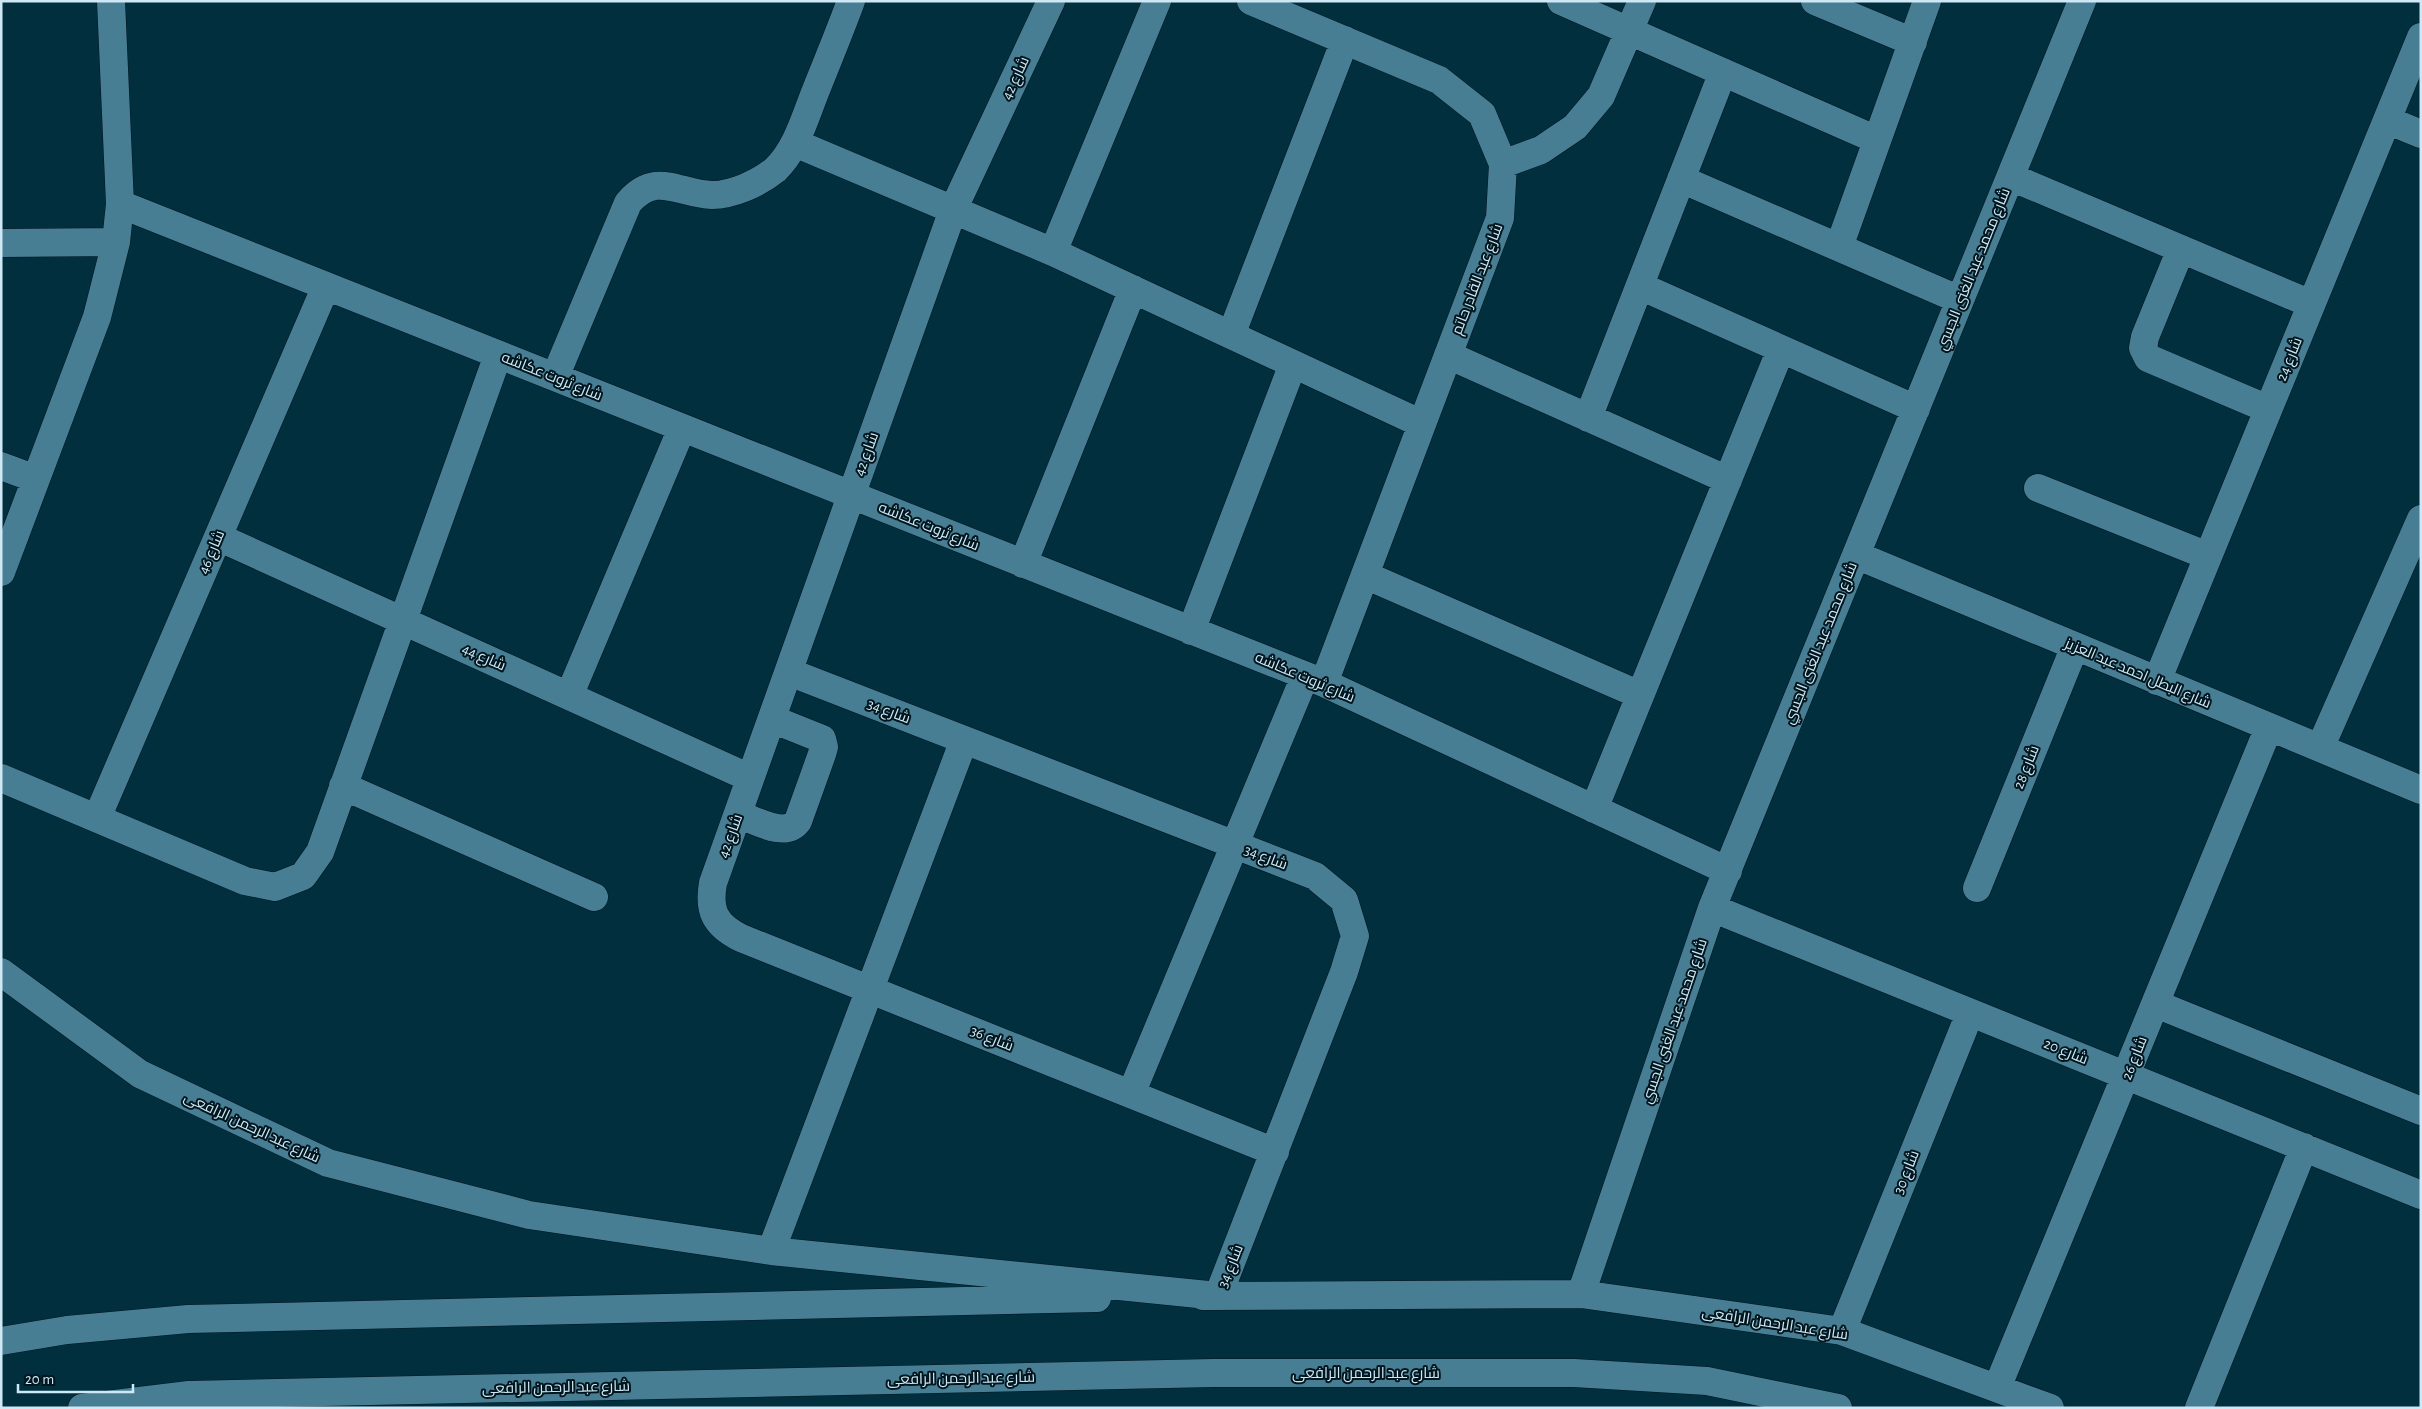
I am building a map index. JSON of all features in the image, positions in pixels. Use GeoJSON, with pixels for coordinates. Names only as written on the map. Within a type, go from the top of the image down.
{"type":"FeatureCollection","features":[{"type":"Feature","properties":{"kind":"street"},"geometry":{"type":"LineString","coordinates":[[1,572],[97,317],[116,242],[120,204],[111,1]]}},
{"type":"Feature","properties":{"kind":"street"},"geometry":{"type":"LineString","coordinates":[[555,377],[628,203],[638,192],[652,186],[667,186],[712,195],[746,188],[774,170],[795,144],[851,1]]}},
{"type":"Feature","properties":{"kind":"street","name":"شارع 42"},"geometry":{"type":"LineString","coordinates":[[715,917],[710,900],[713,883],[953,210],[1051,1]]}},
{"type":"Feature","properties":{"kind":"street"},"geometry":{"type":"LineString","coordinates":[[1053,252],[1157,1]]}},
{"type":"Feature","properties":{"kind":"street"},"geometry":{"type":"LineString","coordinates":[[1561,1],[1877,140]]}},
{"type":"Feature","properties":{"kind":"street"},"geometry":{"type":"LineString","coordinates":[[1504,164],[1541,150],[1575,127],[1601,96],[1642,1]]}},
{"type":"Feature","properties":{"kind":"street"},"geometry":{"type":"LineString","coordinates":[[1815,1],[1913,42]]}},
{"type":"Feature","properties":{"kind":"street"},"geometry":{"type":"LineString","coordinates":[[1839,247],[1927,1]]}},
{"type":"Feature","properties":{"kind":"street","name":"شارع محمد عبد الغنى الجسي"},"geometry":{"type":"LineString","coordinates":[[1581,1294],[1712,908],[2082,1]]}},
{"type":"Feature","properties":{"kind":"street","name":"شارع عبد القادر حاتم"},"geometry":{"type":"LineString","coordinates":[[1131,1094],[1235,845],[1365,575],[1500,218],[1504,164],[1482,114],[1439,80],[1254,2]]}},
{"type":"Feature","properties":{"kind":"street","name":"شارع 24"},"geometry":{"type":"LineString","coordinates":[[2157,681],[2421,36]]}},
{"type":"Feature","properties":{"kind":"street"},"geometry":{"type":"LineString","coordinates":[[1231,335],[1345,40]]}},
{"type":"Feature","properties":{"kind":"street"},"geometry":{"type":"LineString","coordinates":[[1588,418],[1723,72]]}},
{"type":"Feature","properties":{"kind":"street"},"geometry":{"type":"LineString","coordinates":[[2387,120],[2421,134]]}},
{"type":"Feature","properties":{"kind":"street"},"geometry":{"type":"LineString","coordinates":[[795,144],[1053,252],[1422,424]]}},
{"type":"Feature","properties":{"kind":"street"},"geometry":{"type":"LineString","coordinates":[[2011,176],[2311,304]]}},
{"type":"Feature","properties":{"kind":"street"},"geometry":{"type":"LineString","coordinates":[[1682,179],[1960,300]]}},
{"type":"Feature","properties":{"kind":"street","name":"شارع ثروت عكاشه"},"geometry":{"type":"LineString","coordinates":[[120,204],[1314,680],[1728,871]]}},
{"type":"Feature","properties":{"kind":"street"},"geometry":{"type":"LineString","coordinates":[[1,243],[116,242]]}},
{"type":"Feature","properties":{"kind":"street"},"geometry":{"type":"LineString","coordinates":[[2181,249],[2145,337],[2143,348],[2148,358],[2268,409]]}},
{"type":"Feature","properties":{"kind":"street","name":"شارع 46"},"geometry":{"type":"LineString","coordinates":[[96,818],[326,286]]}},
{"type":"Feature","properties":{"kind":"street"},"geometry":{"type":"LineString","coordinates":[[1640,286],[1916,410]]}},
{"type":"Feature","properties":{"kind":"street"},"geometry":{"type":"LineString","coordinates":[[1023,564],[1133,290]]}},
{"type":"Feature","properties":{"kind":"street"},"geometry":{"type":"LineString","coordinates":[[1594,809],[1781,349]]}},
{"type":"Feature","properties":{"kind":"street"},"geometry":{"type":"LineString","coordinates":[[1,778],[245,881],[275,887],[303,876],[320,852],[498,355]]}},
{"type":"Feature","properties":{"kind":"street"},"geometry":{"type":"LineString","coordinates":[[1448,355],[1728,480]]}},
{"type":"Feature","properties":{"kind":"street"},"geometry":{"type":"LineString","coordinates":[[1191,630],[1293,364]]}},
{"type":"Feature","properties":{"kind":"street"},"geometry":{"type":"LineString","coordinates":[[569,696],[682,428]]}},
{"type":"Feature","properties":{"kind":"street"},"geometry":{"type":"LineString","coordinates":[[1,466],[36,479]]}},
{"type":"Feature","properties":{"kind":"street"},"geometry":{"type":"LineString","coordinates":[[2038,488],[2208,556]]}},
{"type":"Feature","properties":{"kind":"street"},"geometry":{"type":"LineString","coordinates":[[2320,748],[2421,519]]}},
{"type":"Feature","properties":{"kind":"street","name":"شارع 44"},"geometry":{"type":"LineString","coordinates":[[218,537],[750,778]]}},
{"type":"Feature","properties":{"kind":"street","name":"شارع البطل احمد عبد العزيز"},"geometry":{"type":"LineString","coordinates":[[1856,555],[2421,790]]}},
{"type":"Feature","properties":{"kind":"street"},"geometry":{"type":"LineString","coordinates":[[1365,575],[1640,695]]}},
{"type":"Feature","properties":{"kind":"street","name":"شارع 28"},"geometry":{"type":"LineString","coordinates":[[1977,888],[2075,646]]}},
{"type":"Feature","properties":{"kind":"street","name":"شارع 34"},"geometry":{"type":"LineString","coordinates":[[788,672],[1315,876],[1344,900],[1355,936],[1344,972],[1218,1296]]}},
{"type":"Feature","properties":{"kind":"street"},"geometry":{"type":"LineString","coordinates":[[738,814],[779,829],[787,830],[794,827],[798,821],[822,754],[824,747],[822,739],[772,720]]}},
{"type":"Feature","properties":{"kind":"street","name":"شارع 26"},"geometry":{"type":"LineString","coordinates":[[1997,1388],[2269,727]]}},
{"type":"Feature","properties":{"kind":"street"},"geometry":{"type":"LineString","coordinates":[[771,1251],[964,740]]}},
{"type":"Feature","properties":{"kind":"street"},"geometry":{"type":"LineString","coordinates":[[343,786],[594,897]]}},
{"type":"Feature","properties":{"kind":"street","name":"شارع 20"},"geometry":{"type":"LineString","coordinates":[[1712,908],[2421,1195]]}},
{"type":"Feature","properties":{"kind":"street","name":"شارع 36"},"geometry":{"type":"LineString","coordinates":[[715,917],[725,930],[741,938],[1275,1152]]}},
{"type":"Feature","properties":{"kind":"street","name":"شارع عبد الرحمن الرافعى"},"geometry":{"type":"LineString","coordinates":[[1,972],[140,1074],[328,1163],[529,1215],[771,1251],[1218,1296]]}},
{"type":"Feature","properties":{"kind":"street"},"geometry":{"type":"LineString","coordinates":[[2156,1004],[2421,1111]]}},
{"type":"Feature","properties":{"kind":"street","name":"شارع 30"},"geometry":{"type":"LineString","coordinates":[[1842,1331],[1970,1013]]}},
{"type":"Feature","properties":{"kind":"street"},"geometry":{"type":"LineString","coordinates":[[2199,1408],[2304,1147]]}},
{"type":"Feature","properties":{"kind":"street","name":"شارع عبد الرحمن الرافعى"},"geometry":{"type":"LineString","coordinates":[[1,1342],[67,1330],[188,1319],[1218,1296],[1581,1294],[1842,1331],[2042,1406]]}},
{"type":"Feature","properties":{"kind":"street","name":"شارع عبد الرحمن الرافعى"},"geometry":{"type":"LineString","coordinates":[[82,1408],[189,1394],[1213,1373],[1574,1373],[1707,1381],[1838,1408]]}}]}
